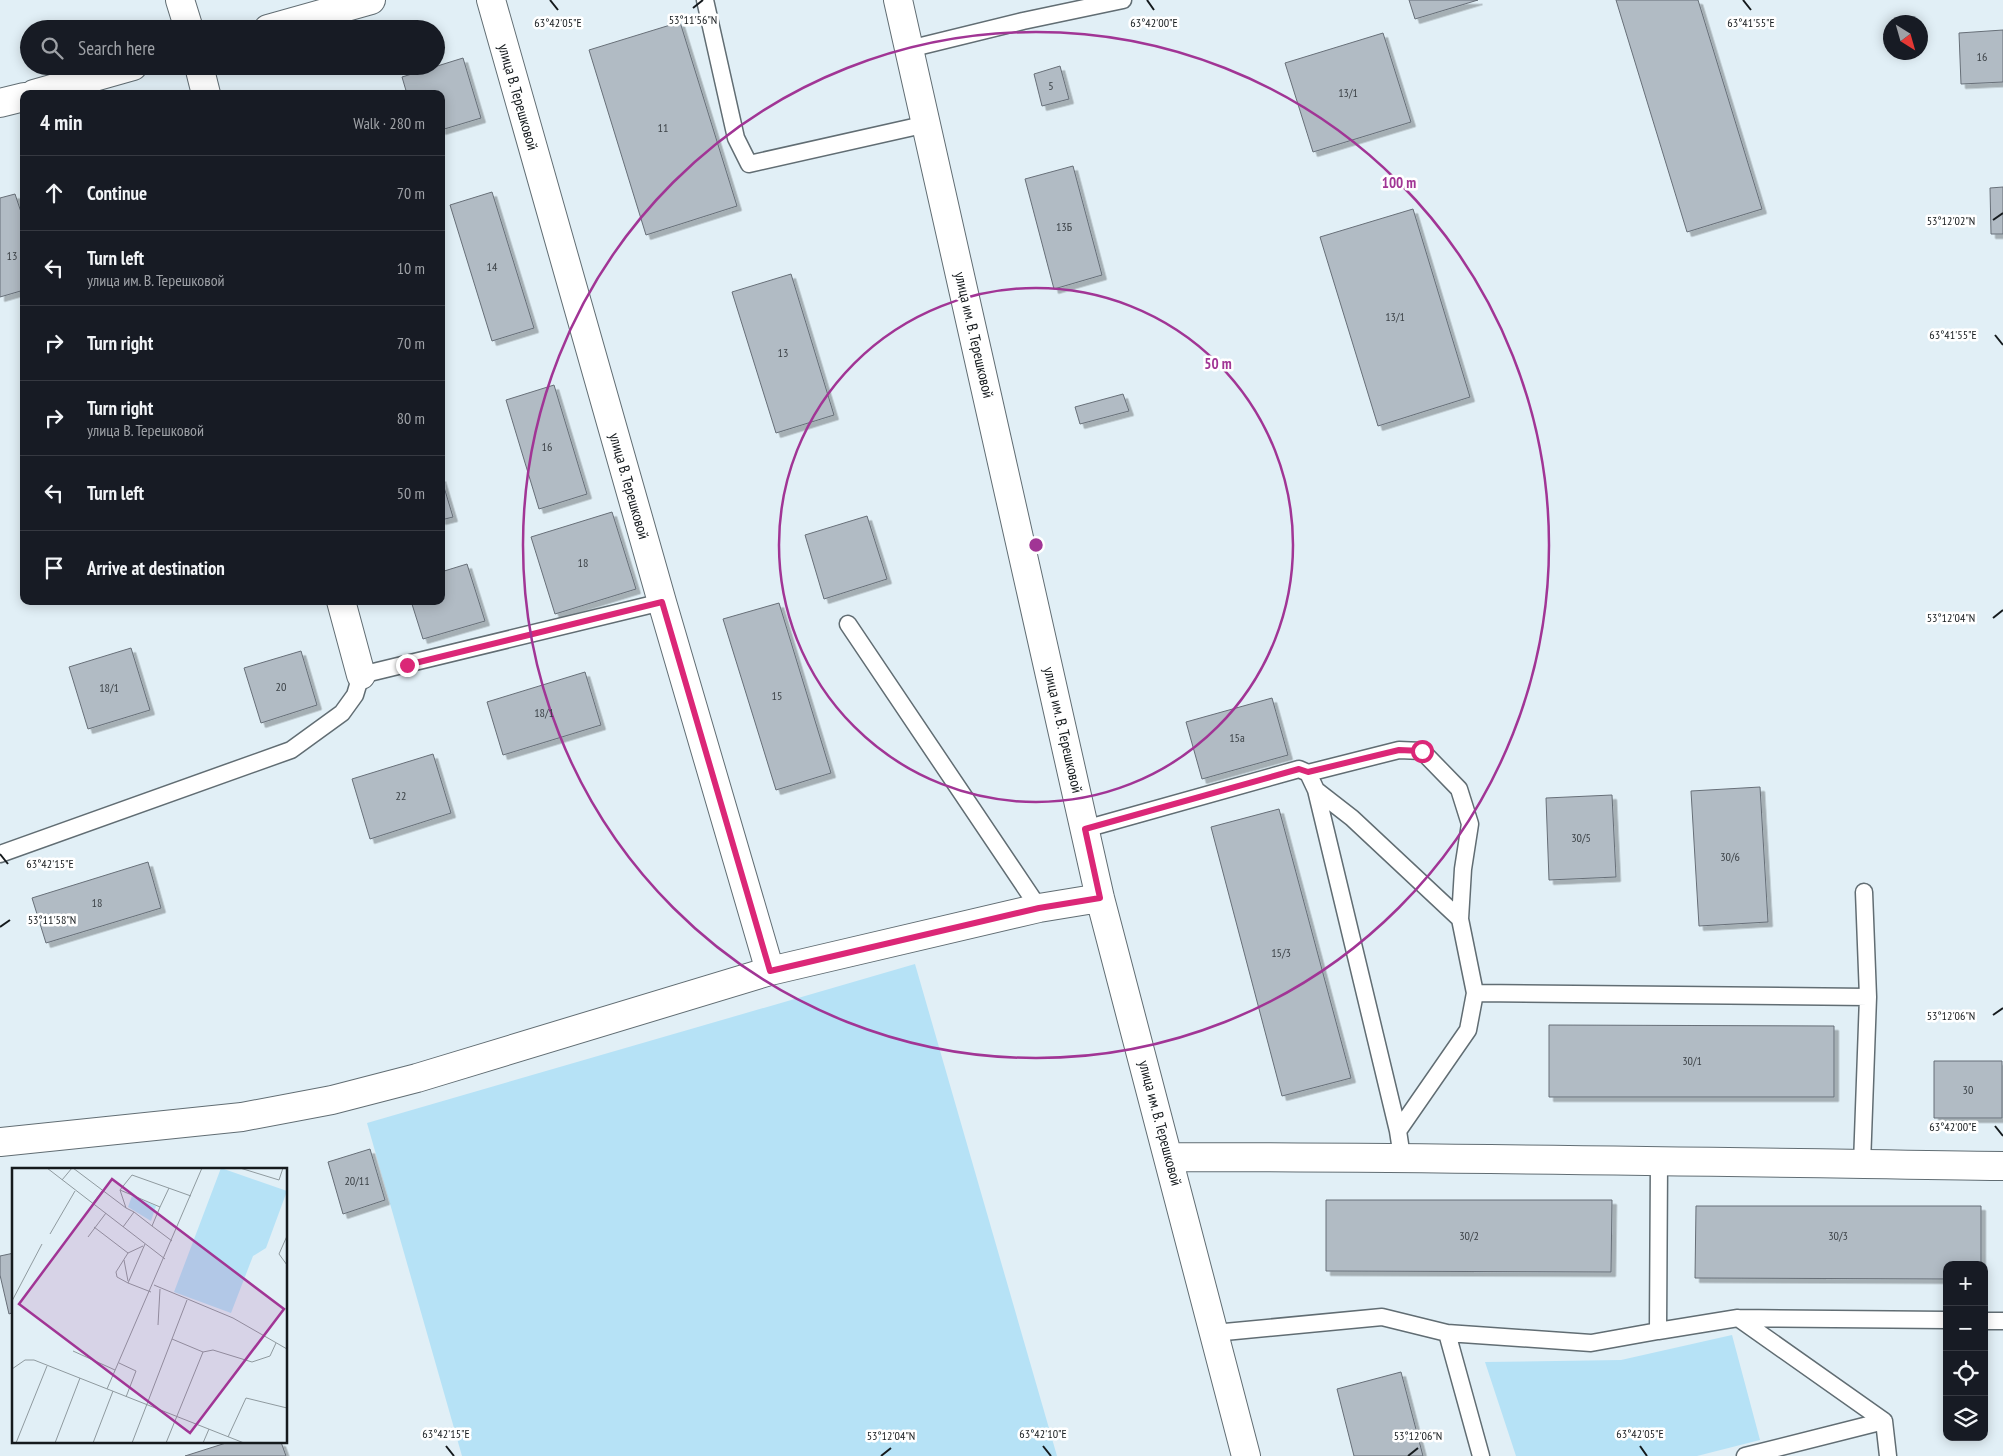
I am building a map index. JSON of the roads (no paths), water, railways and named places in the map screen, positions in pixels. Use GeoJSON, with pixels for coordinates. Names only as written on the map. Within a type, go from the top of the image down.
{"type":"FeatureCollection","features":[{"type":"Feature","properties":{"kind":"street"},"geometry":{"type":"LineString","coordinates":[[180,0],[186,20]]}},
{"type":"Feature","properties":{"kind":"street"},"geometry":{"type":"LineString","coordinates":[[300,20],[370,0]]}},
{"type":"Feature","properties":{"kind":"street","name":"улица В. Терешковой"},"geometry":{"type":"LineString","coordinates":[[491,0],[662,602],[770,971]]}},
{"type":"Feature","properties":{"kind":"street","name":"улица им. В. Терешковой"},"geometry":{"type":"LineString","coordinates":[[898,0],[1100,898],[1246,1456]]}},
{"type":"Feature","properties":{"kind":"street"},"geometry":{"type":"LineString","coordinates":[[48,90],[101,75]]}},
{"type":"Feature","properties":{"kind":"street"},"geometry":{"type":"LineString","coordinates":[[201,75],[205,90]]}},
{"type":"Feature","properties":{"kind":"street"},"geometry":{"type":"LineString","coordinates":[[0,103],[20,97]]}},
{"type":"Feature","properties":{"kind":"street"},"geometry":{"type":"LineString","coordinates":[[342,605],[361,675]]}},
{"type":"Feature","properties":{"kind":"street"},"geometry":{"type":"LineString","coordinates":[[0,1142],[242,1117],[332,1100],[417,1078],[770,971],[1039,908],[1100,898]]}},
{"type":"Feature","properties":{"kind":"street"},"geometry":{"type":"LineString","coordinates":[[1169,1157],[1400,1144],[1659,1162],[2003,1166]]}},
{"type":"Feature","properties":{"kind":"lane"},"geometry":{"type":"LineString","coordinates":[[704,0],[736,138],[749,164],[927,124]]}},
{"type":"Feature","properties":{"kind":"lane"},"geometry":{"type":"LineString","coordinates":[[909,49],[1023,21],[1123,0]]}},
{"type":"Feature","properties":{"kind":"lane"},"geometry":{"type":"LineString","coordinates":[[0,854],[291,750],[342,713],[355,695],[361,675],[662,602]]}},
{"type":"Feature","properties":{"kind":"lane"},"geometry":{"type":"LineString","coordinates":[[848,624],[1039,908]]}},
{"type":"Feature","properties":{"kind":"lane"},"geometry":{"type":"LineString","coordinates":[[1085,829],[1299,769],[1308,772],[1399,750],[1422,751],[1459,789],[1470,824],[1463,869],[1460,920],[1476,993],[1468,1030],[1400,1144]]}},
{"type":"Feature","properties":{"kind":"lane"},"geometry":{"type":"LineString","coordinates":[[1308,772],[1316,790],[1400,1144]]}},
{"type":"Feature","properties":{"kind":"lane"},"geometry":{"type":"LineString","coordinates":[[1316,790],[1352,818],[1460,920]]}},
{"type":"Feature","properties":{"kind":"lane"},"geometry":{"type":"LineString","coordinates":[[1862,1164],[1868,997],[1864,892]]}},
{"type":"Feature","properties":{"kind":"lane"},"geometry":{"type":"LineString","coordinates":[[1476,993],[1868,997]]}},
{"type":"Feature","properties":{"kind":"lane"},"geometry":{"type":"LineString","coordinates":[[1658,1331],[1659,1162]]}},
{"type":"Feature","properties":{"kind":"lane"},"geometry":{"type":"LineString","coordinates":[[1214,1333],[1382,1317],[1447,1333],[1591,1343],[1738,1318],[1943,1320]]}},
{"type":"Feature","properties":{"kind":"lane"},"geometry":{"type":"LineString","coordinates":[[1738,1318],[1884,1421],[1888,1456]]}},
{"type":"Feature","properties":{"kind":"lane"},"geometry":{"type":"LineString","coordinates":[[1988,1320],[2003,1321]]}},
{"type":"Feature","properties":{"kind":"lane"},"geometry":{"type":"LineString","coordinates":[[1447,1333],[1481,1456]]}},
{"type":"Feature","properties":{"kind":"lane"},"geometry":{"type":"LineString","coordinates":[[1745,1456],[1884,1421]]}}]}
